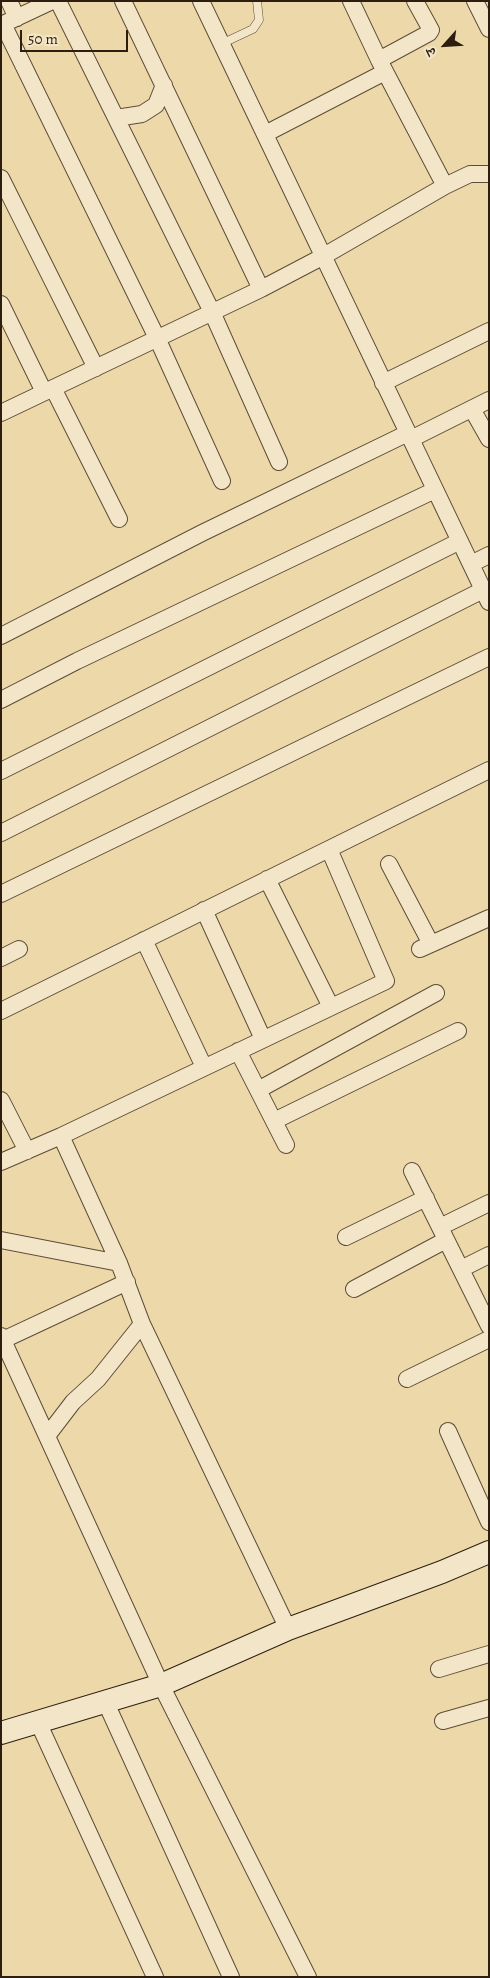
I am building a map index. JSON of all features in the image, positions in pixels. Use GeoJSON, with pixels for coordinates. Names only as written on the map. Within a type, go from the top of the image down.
{"type":"FeatureCollection","features":[{"type":"Feature","properties":{"kind":"street"},"geometry":{"type":"LineString","coordinates":[[9,1],[7,22],[157,338],[222,480]]}},
{"type":"Feature","properties":{"kind":"street"},"geometry":{"type":"LineString","coordinates":[[7,22],[52,1]]}},
{"type":"Feature","properties":{"kind":"street"},"geometry":{"type":"LineString","coordinates":[[58,1],[212,312],[279,462]]}},
{"type":"Feature","properties":{"kind":"street"},"geometry":{"type":"LineString","coordinates":[[124,1],[261,289]]}},
{"type":"Feature","properties":{"kind":"street"},"geometry":{"type":"LineString","coordinates":[[1,833],[486,596],[201,1]]}},
{"type":"Feature","properties":{"kind":"street"},"geometry":{"type":"LineString","coordinates":[[350,1],[445,186]]}},
{"type":"Feature","properties":{"kind":"street"},"geometry":{"type":"LineString","coordinates":[[265,134],[382,66],[429,33],[431,30],[415,1]]}},
{"type":"Feature","properties":{"kind":"street"},"geometry":{"type":"LineString","coordinates":[[475,1],[489,29]]}},
{"type":"Feature","properties":{"kind":"street"},"geometry":{"type":"LineString","coordinates":[[116,118],[142,114],[156,105],[164,85]]}},
{"type":"Feature","properties":{"kind":"street"},"geometry":{"type":"LineString","coordinates":[[1,413],[261,289],[322,257],[445,186],[470,174],[489,174]]}},
{"type":"Feature","properties":{"kind":"street"},"geometry":{"type":"LineString","coordinates":[[1,178],[96,368]]}},
{"type":"Feature","properties":{"kind":"street"},"geometry":{"type":"LineString","coordinates":[[1,304],[119,519]]}},
{"type":"Feature","properties":{"kind":"street"},"geometry":{"type":"LineString","coordinates":[[383,383],[489,331]]}},
{"type":"Feature","properties":{"kind":"street"},"geometry":{"type":"LineString","coordinates":[[1,636],[202,533],[489,400]]}},
{"type":"Feature","properties":{"kind":"street"},"geometry":{"type":"LineString","coordinates":[[472,408],[489,439]]}},
{"type":"Feature","properties":{"kind":"street"},"geometry":{"type":"LineString","coordinates":[[1,700],[435,490]]}},
{"type":"Feature","properties":{"kind":"street"},"geometry":{"type":"LineString","coordinates":[[1,771],[460,541]]}},
{"type":"Feature","properties":{"kind":"street"},"geometry":{"type":"LineString","coordinates":[[471,564],[489,555]]}},
{"type":"Feature","properties":{"kind":"street"},"geometry":{"type":"LineString","coordinates":[[1,894],[489,657]]}},
{"type":"Feature","properties":{"kind":"street"},"geometry":{"type":"LineString","coordinates":[[1,1010],[489,770]]}},
{"type":"Feature","properties":{"kind":"street"},"geometry":{"type":"LineString","coordinates":[[1,1162],[61,1136],[386,981],[329,849]]}},
{"type":"Feature","properties":{"kind":"street"},"geometry":{"type":"LineString","coordinates":[[388,864],[426,947],[487,924]]}},
{"type":"Feature","properties":{"kind":"street"},"geometry":{"type":"LineString","coordinates":[[267,879],[331,1007]]}},
{"type":"Feature","properties":{"kind":"street"},"geometry":{"type":"LineString","coordinates":[[204,910],[263,1039]]}},
{"type":"Feature","properties":{"kind":"street"},"geometry":{"type":"LineString","coordinates":[[144,940],[204,1067]]}},
{"type":"Feature","properties":{"kind":"street"},"geometry":{"type":"LineString","coordinates":[[1,958],[19,949]]}},
{"type":"Feature","properties":{"kind":"street"},"geometry":{"type":"LineString","coordinates":[[258,1090],[436,993]]}},
{"type":"Feature","properties":{"kind":"street"},"geometry":{"type":"LineString","coordinates":[[274,1121],[458,1031]]}},
{"type":"Feature","properties":{"kind":"street"},"geometry":{"type":"LineString","coordinates":[[238,1051],[286,1145]]}},
{"type":"Feature","properties":{"kind":"street"},"geometry":{"type":"LineString","coordinates":[[1,1100],[27,1151]]}},
{"type":"Feature","properties":{"kind":"street"},"geometry":{"type":"LineString","coordinates":[[61,1136],[119,1263],[142,1324],[288,1629]]}},
{"type":"Feature","properties":{"kind":"street"},"geometry":{"type":"LineString","coordinates":[[412,1171],[486,1315]]}},
{"type":"Feature","properties":{"kind":"street"},"geometry":{"type":"LineString","coordinates":[[346,1237],[426,1198]]}},
{"type":"Feature","properties":{"kind":"street"},"geometry":{"type":"LineString","coordinates":[[354,1288],[443,1234],[489,1203]]}},
{"type":"Feature","properties":{"kind":"street"},"geometry":{"type":"LineString","coordinates":[[1,1240],[119,1263]]}},
{"type":"Feature","properties":{"kind":"street"},"geometry":{"type":"LineString","coordinates":[[461,1269],[489,1255]]}},
{"type":"Feature","properties":{"kind":"street"},"geometry":{"type":"LineString","coordinates":[[127,1282],[2,1338],[161,1685],[308,1977]]}},
{"type":"Feature","properties":{"kind":"street"},"geometry":{"type":"LineString","coordinates":[[47,1436],[74,1402],[98,1379],[142,1324]]}},
{"type":"Feature","properties":{"kind":"street"},"geometry":{"type":"LineString","coordinates":[[406,1379],[489,1339]]}},
{"type":"Feature","properties":{"kind":"street"},"geometry":{"type":"LineString","coordinates":[[448,1431],[489,1522]]}},
{"type":"Feature","properties":{"kind":"street"},"geometry":{"type":"LineString","coordinates":[[1,1733],[161,1685],[288,1629],[442,1572],[489,1552]]}},
{"type":"Feature","properties":{"kind":"street"},"geometry":{"type":"LineString","coordinates":[[439,1669],[489,1654]]}},
{"type":"Feature","properties":{"kind":"street"},"geometry":{"type":"LineString","coordinates":[[106,1703],[230,1977]]}},
{"type":"Feature","properties":{"kind":"street"},"geometry":{"type":"LineString","coordinates":[[443,1721],[489,1708]]}},
{"type":"Feature","properties":{"kind":"street"},"geometry":{"type":"LineString","coordinates":[[38,1722],[155,1977]]}},
{"type":"Feature","properties":{"kind":"lane"},"geometry":{"type":"LineString","coordinates":[[221,44],[253,29],[259,20],[256,1]]}}]}
